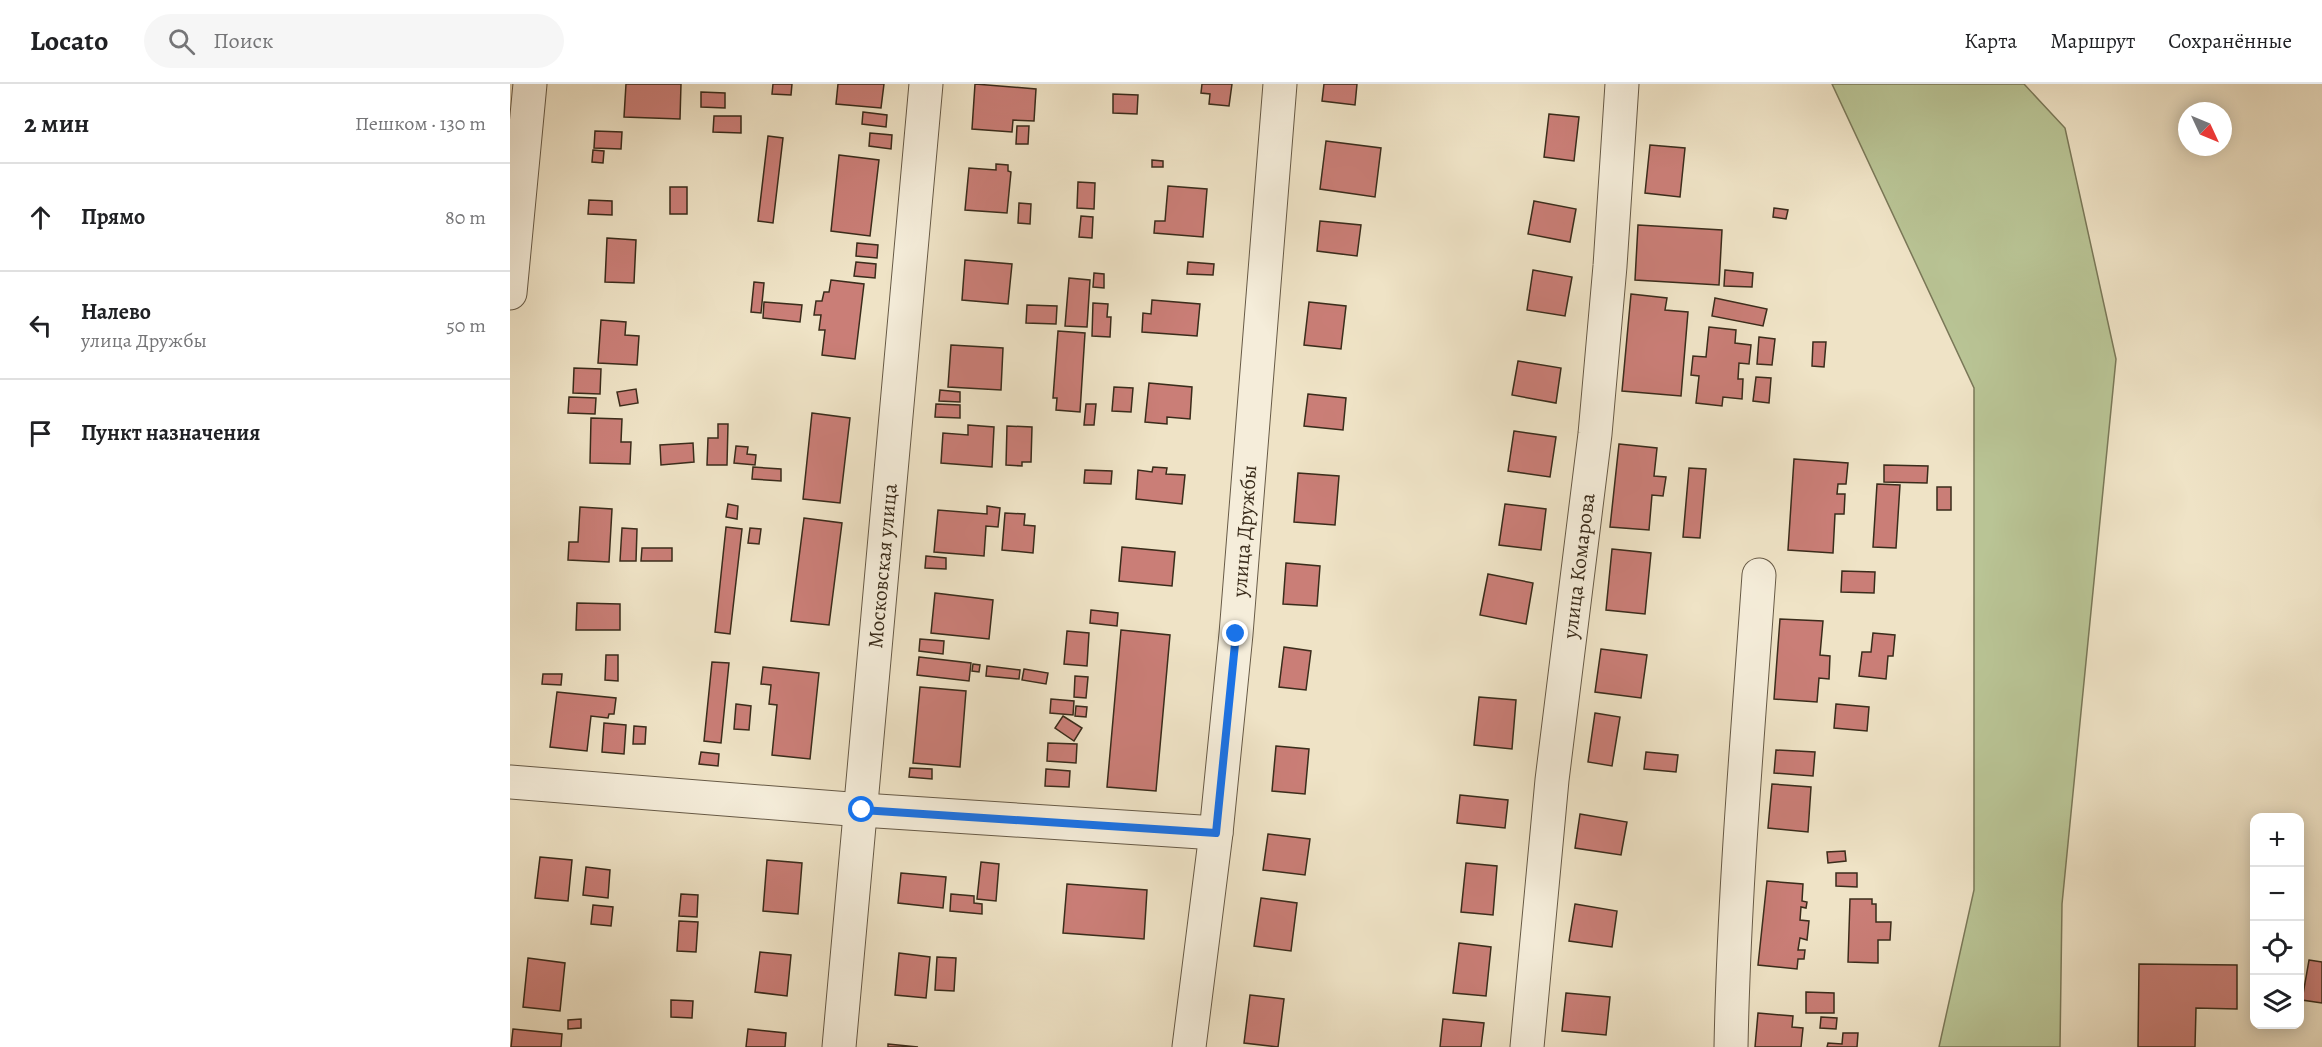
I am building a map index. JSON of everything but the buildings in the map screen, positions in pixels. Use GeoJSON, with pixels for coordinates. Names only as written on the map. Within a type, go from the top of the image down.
{"type":"FeatureCollection","features":[{"type":"Feature","properties":{"kind":"street"},"geometry":{"type":"LineString","coordinates":[[510,293],[530,84]]}},
{"type":"Feature","properties":{"kind":"street","name":"Московская улица"},"geometry":{"type":"LineString","coordinates":[[839,1047],[926,84]]}},
{"type":"Feature","properties":{"kind":"street","name":"улица Дружбы"},"geometry":{"type":"LineString","coordinates":[[1189,1047],[1216,833],[1236,634],[1280,84]]}},
{"type":"Feature","properties":{"kind":"street","name":"улица Комарова"},"geometry":{"type":"LineString","coordinates":[[1527,1047],[1552,780],[1595,434],[1610,266],[1622,84]]}},
{"type":"Feature","properties":{"kind":"street"},"geometry":{"type":"LineString","coordinates":[[1731,1047],[1732,987],[1743,799],[1760,575]]}},
{"type":"Feature","properties":{"kind":"street"},"geometry":{"type":"LineString","coordinates":[[510,782],[862,810],[1216,833]]}},
{"type":"Feature","properties":{"kind":"green space"},"geometry":{"type":"Polygon","coordinates":[[[1832,84],[2024,84],[2065,128],[2116,359],[2062,904],[2060,1047],[1939,1047],[1974,890],[1974,388],[1832,84]]]}},
{"type":"Feature","properties":{"kind":"route"},"geometry":{"type":"LineString","coordinates":[[862,810],[1216,833],[1236,634]]}}]}
